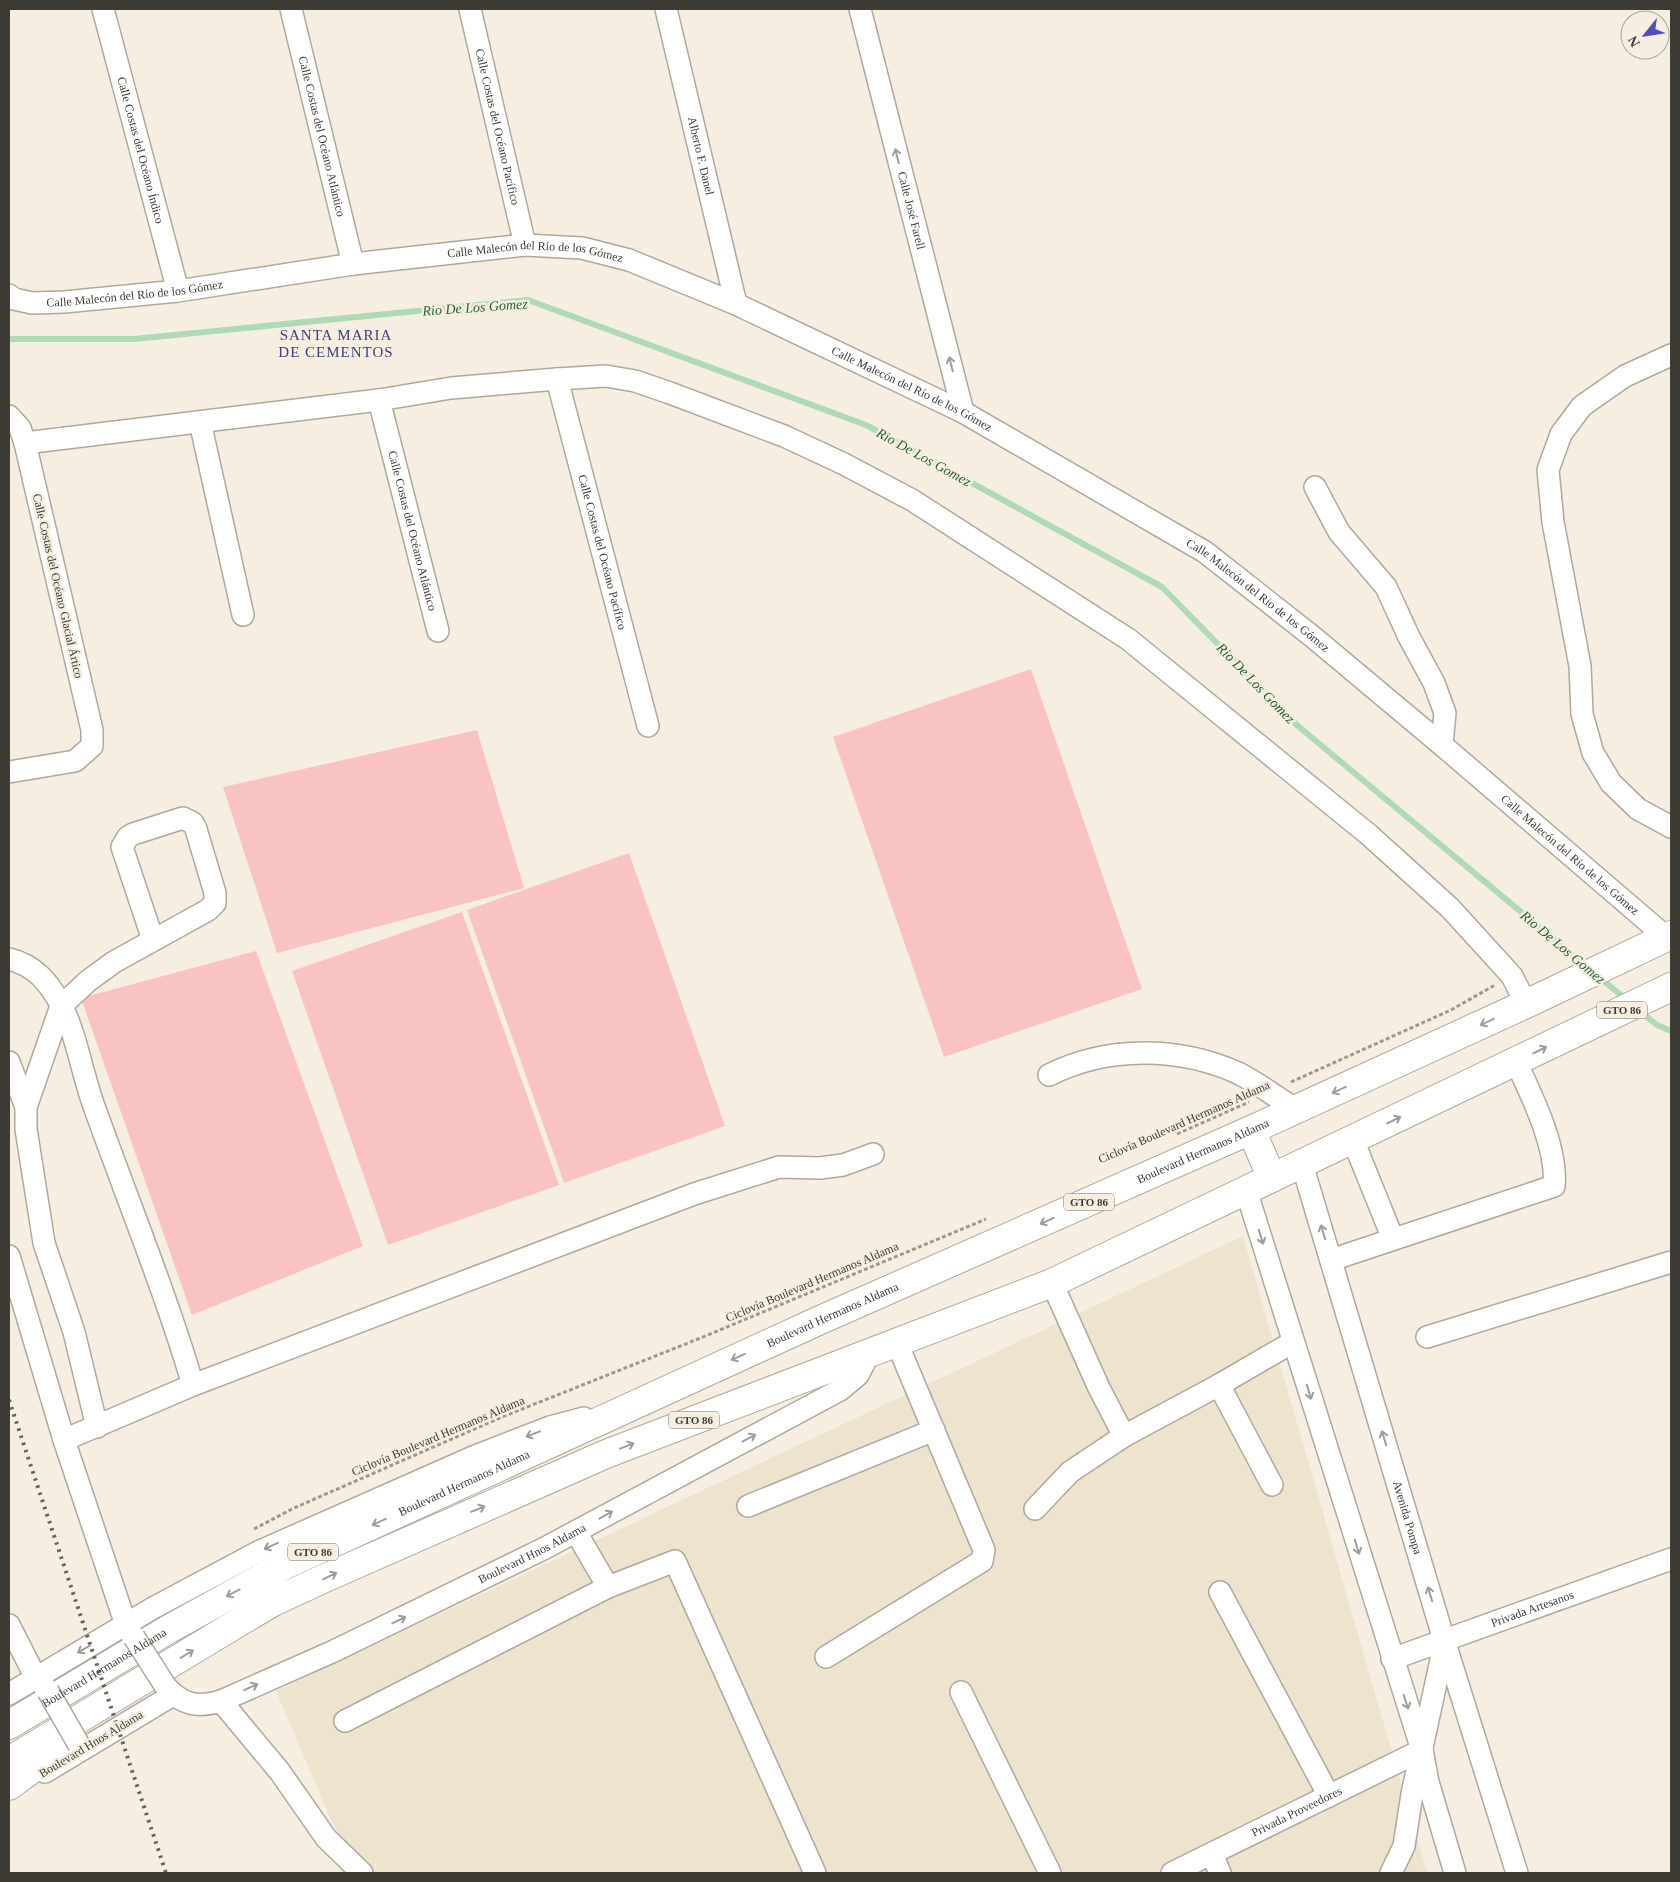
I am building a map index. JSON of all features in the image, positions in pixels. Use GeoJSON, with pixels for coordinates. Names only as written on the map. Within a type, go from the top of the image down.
{"type":"FeatureCollection","features":[{"type":"Feature","properties":{"kind":"main road","name":"Boulevard Hermanos Aldama"},"geometry":{"type":"LineString","coordinates":[[9,1726],[169,1629],[284,1565],[630,1406],[1251,1130],[1661,940]]}},
{"type":"Feature","properties":{"kind":"main road","name":"GTO 86"},"geometry":{"type":"LineString","coordinates":[[9,1761],[265,1607],[325,1578],[606,1454],[1052,1283],[1671,987]]}},
{"type":"Feature","properties":{"kind":"main road"},"geometry":{"type":"LineString","coordinates":[[1251,1130],[1272,1178]]}},
{"type":"Feature","properties":{"kind":"main road"},"geometry":{"type":"LineString","coordinates":[[9,1786],[92,1723],[100,1706]]}},
{"type":"Feature","properties":{"kind":"street","name":"Calle Costas del Océano Índico"},"geometry":{"type":"LineString","coordinates":[[104,9],[178,291]]}},
{"type":"Feature","properties":{"kind":"street","name":"Calle Costas del Océano Atlántico"},"geometry":{"type":"LineString","coordinates":[[291,9],[353,264]]}},
{"type":"Feature","properties":{"kind":"street","name":"Calle Costas del Océano Pacífico"},"geometry":{"type":"LineString","coordinates":[[470,9],[525,245]]}},
{"type":"Feature","properties":{"kind":"street","name":"Alberto F. Danel"},"geometry":{"type":"LineString","coordinates":[[666,9],[736,304]]}},
{"type":"Feature","properties":{"kind":"street","name":"Calle José Farell"},"geometry":{"type":"LineString","coordinates":[[860,9],[963,412]]}},
{"type":"Feature","properties":{"kind":"street","name":"Calle Malecón del Río de los Gómez"},"geometry":{"type":"LineString","coordinates":[[9,295],[14,299],[32,303],[64,302],[178,291],[353,264],[525,245],[582,248],[629,260],[736,304],[963,412],[1204,552],[1312,637],[1442,745],[1661,940]]}},
{"type":"Feature","properties":{"kind":"street"},"geometry":{"type":"LineString","coordinates":[[1671,355],[1625,376],[1582,406],[1561,434],[1548,470],[1553,522],[1580,666],[1582,714],[1594,753],[1611,784],[1638,809],[1671,827]]}},
{"type":"Feature","properties":{"kind":"street"},"geometry":{"type":"LineString","coordinates":[[9,416],[20,428],[25,443],[379,400],[415,392],[606,376],[644,384],[784,436],[844,464],[912,500],[1128,639],[1368,834],[1450,908],[1512,976],[1536,999]]}},
{"type":"Feature","properties":{"kind":"street","name":"Calle Costas del Océano Pacífico"},"geometry":{"type":"LineString","coordinates":[[557,379],[648,726]]}},
{"type":"Feature","properties":{"kind":"street","name":"Calle Costas del Océano Atlántico"},"geometry":{"type":"LineString","coordinates":[[379,400],[438,631]]}},
{"type":"Feature","properties":{"kind":"street"},"geometry":{"type":"LineString","coordinates":[[200,422],[243,615]]}},
{"type":"Feature","properties":{"kind":"street","name":"Calle Costas del Océano Glacial Ártico"},"geometry":{"type":"LineString","coordinates":[[9,772],[75,761],[92,746],[92,730],[25,443]]}},
{"type":"Feature","properties":{"kind":"street"},"geometry":{"type":"LineString","coordinates":[[1315,487],[1339,532],[1386,587],[1409,637],[1434,683],[1444,713],[1442,745]]}},
{"type":"Feature","properties":{"kind":"street"},"geometry":{"type":"LineString","coordinates":[[97,1427],[74,1332],[44,1243],[26,1129],[26,1107],[62,1006],[88,981],[107,967],[208,910],[215,903],[215,893],[196,829],[193,823],[183,818],[133,834],[124,841],[122,847],[153,940]]}},
{"type":"Feature","properties":{"kind":"street"},"geometry":{"type":"LineString","coordinates":[[9,959],[30,967],[44,979],[62,1006],[84,1078],[175,1325],[193,1385]]}},
{"type":"Feature","properties":{"kind":"street"},"geometry":{"type":"LineString","coordinates":[[1049,1074],[1074,1062],[1118,1052],[1160,1053],[1196,1060],[1238,1073],[1296,1109]]}},
{"type":"Feature","properties":{"kind":"street"},"geometry":{"type":"LineString","coordinates":[[9,1062],[26,1107]]}},
{"type":"Feature","properties":{"kind":"street"},"geometry":{"type":"LineString","coordinates":[[1331,1260],[1554,1186],[1553,1162],[1546,1133],[1516,1062]]}},
{"type":"Feature","properties":{"kind":"street"},"geometry":{"type":"LineString","coordinates":[[1353,1140],[1393,1238]]}},
{"type":"Feature","properties":{"kind":"street"},"geometry":{"type":"LineString","coordinates":[[64,1440],[193,1385],[694,1194],[779,1167],[820,1168],[843,1164],[873,1154]]}},
{"type":"Feature","properties":{"kind":"street","name":"Avenida Pompa"},"geometry":{"type":"LineString","coordinates":[[1302,1164],[1444,1640],[1422,1750],[1428,1782],[1455,1873]]}},
{"type":"Feature","properties":{"kind":"street"},"geometry":{"type":"LineString","coordinates":[[1246,1190],[1422,1750],[1404,1846],[1391,1873]]}},
{"type":"Feature","properties":{"kind":"street"},"geometry":{"type":"LineString","coordinates":[[9,1256],[64,1440],[130,1631],[170,1691]]}},
{"type":"Feature","properties":{"kind":"street"},"geometry":{"type":"LineString","coordinates":[[1427,1337],[1671,1262]]}},
{"type":"Feature","properties":{"kind":"street"},"geometry":{"type":"LineString","coordinates":[[1052,1283],[1099,1388],[1124,1436]]}},
{"type":"Feature","properties":{"kind":"street"},"geometry":{"type":"LineString","coordinates":[[1034,1509],[1070,1472],[1124,1436],[1219,1385],[1293,1342]]}},
{"type":"Feature","properties":{"kind":"street"},"geometry":{"type":"LineString","coordinates":[[826,1657],[982,1561],[984,1550],[897,1343]]}},
{"type":"Feature","properties":{"kind":"street","name":"Boulevard Hnos Aldama"},"geometry":{"type":"LineString","coordinates":[[9,1793],[170,1691],[192,1704],[203,1706],[221,1701],[380,1629],[576,1532],[840,1390],[858,1375],[869,1354]]}},
{"type":"Feature","properties":{"kind":"street"},"geometry":{"type":"LineString","coordinates":[[1219,1385],[1272,1485]]}},
{"type":"Feature","properties":{"kind":"street"},"geometry":{"type":"LineString","coordinates":[[9,1694],[42,1684],[258,1552],[456,1465],[550,1427],[630,1406]]}},
{"type":"Feature","properties":{"kind":"street"},"geometry":{"type":"LineString","coordinates":[[748,1506],[934,1430]]}},
{"type":"Feature","properties":{"kind":"street"},"geometry":{"type":"LineString","coordinates":[[576,1532],[608,1587]]}},
{"type":"Feature","properties":{"kind":"street","name":"Privada Artesanos"},"geometry":{"type":"LineString","coordinates":[[1392,1659],[1671,1560]]}},
{"type":"Feature","properties":{"kind":"street"},"geometry":{"type":"LineString","coordinates":[[345,1720],[608,1587],[675,1561],[815,1873]]}},
{"type":"Feature","properties":{"kind":"street"},"geometry":{"type":"LineString","coordinates":[[1220,1592],[1329,1796]]}},
{"type":"Feature","properties":{"kind":"street"},"geometry":{"type":"LineString","coordinates":[[9,1625],[80,1747]]}},
{"type":"Feature","properties":{"kind":"street"},"geometry":{"type":"LineString","coordinates":[[1444,1640],[1517,1873]]}},
{"type":"Feature","properties":{"kind":"street"},"geometry":{"type":"LineString","coordinates":[[961,1692],[1050,1873]]}},
{"type":"Feature","properties":{"kind":"street"},"geometry":{"type":"LineString","coordinates":[[221,1701],[280,1772],[326,1838],[362,1873]]}},
{"type":"Feature","properties":{"kind":"street","name":"Privada Proveedores"},"geometry":{"type":"LineString","coordinates":[[1172,1873],[1422,1750]]}},
{"type":"Feature","properties":{"kind":"street"},"geometry":{"type":"LineString","coordinates":[[1212,1854],[1220,1873]]}},
{"type":"Feature","properties":{"kind":"path","name":"Ciclovía Boulevard Hermanos Aldama"},"geometry":{"type":"LineString","coordinates":[[1171,1137],[1450,1010],[1512,976]]}},
{"type":"Feature","properties":{"kind":"path","name":"Ciclovía Boulevard Hermanos Aldama"},"geometry":{"type":"LineString","coordinates":[[250,1531],[294,1508],[502,1417],[698,1339],[991,1217]]}},
{"type":"Feature","properties":{"kind":"shaded area"},"geometry":{"type":"Polygon","coordinates":[[[1031,669],[1142,989],[944,1057],[833,737],[1031,669]]]}},
{"type":"Feature","properties":{"kind":"shaded area"},"geometry":{"type":"Polygon","coordinates":[[[477,730],[524,888],[277,953],[223,787],[477,730]]]}},
{"type":"Feature","properties":{"kind":"shaded area"},"geometry":{"type":"Polygon","coordinates":[[[629,853],[725,1126],[564,1183],[467,910],[629,853]]]}},
{"type":"Feature","properties":{"kind":"shaded area"},"geometry":{"type":"Polygon","coordinates":[[[462,912],[559,1185],[388,1245],[292,971],[462,912]]]}},
{"type":"Feature","properties":{"kind":"shaded area"},"geometry":{"type":"Polygon","coordinates":[[[256,951],[363,1246],[192,1315],[81,998],[256,951]]]}},
{"type":"Feature","properties":{"kind":"shaded area"},"geometry":{"type":"Polygon","coordinates":[[[1243,1236],[1427,1873],[354,1873],[276,1691],[1243,1236]]]}},
{"type":"Feature","properties":{"kind":"waterway","name":"Rio De Los Gomez"},"geometry":{"type":"LineString","coordinates":[[9,339],[134,339],[528,300],[866,425],[1162,587],[1298,726],[1586,966]]}},
{"type":"Feature","properties":{"kind":"waterway","name":"Rio De Los Gomez"},"geometry":{"type":"LineString","coordinates":[[1600,978],[1627,1000]]}},
{"type":"Feature","properties":{"kind":"waterway","name":"Rio De Los Gomez"},"geometry":{"type":"LineString","coordinates":[[1638,1010],[1657,1025],[1671,1031]]}},
{"type":"Feature","properties":{"kind":"railway"},"geometry":{"type":"LineString","coordinates":[[9,1400],[166,1873]]}},
{"type":"Feature","properties":{"kind":"district","name":"SANTA MARIA DE CEMENTOS"},"geometry":{"type":"Point","coordinates":[336,344]}}]}
